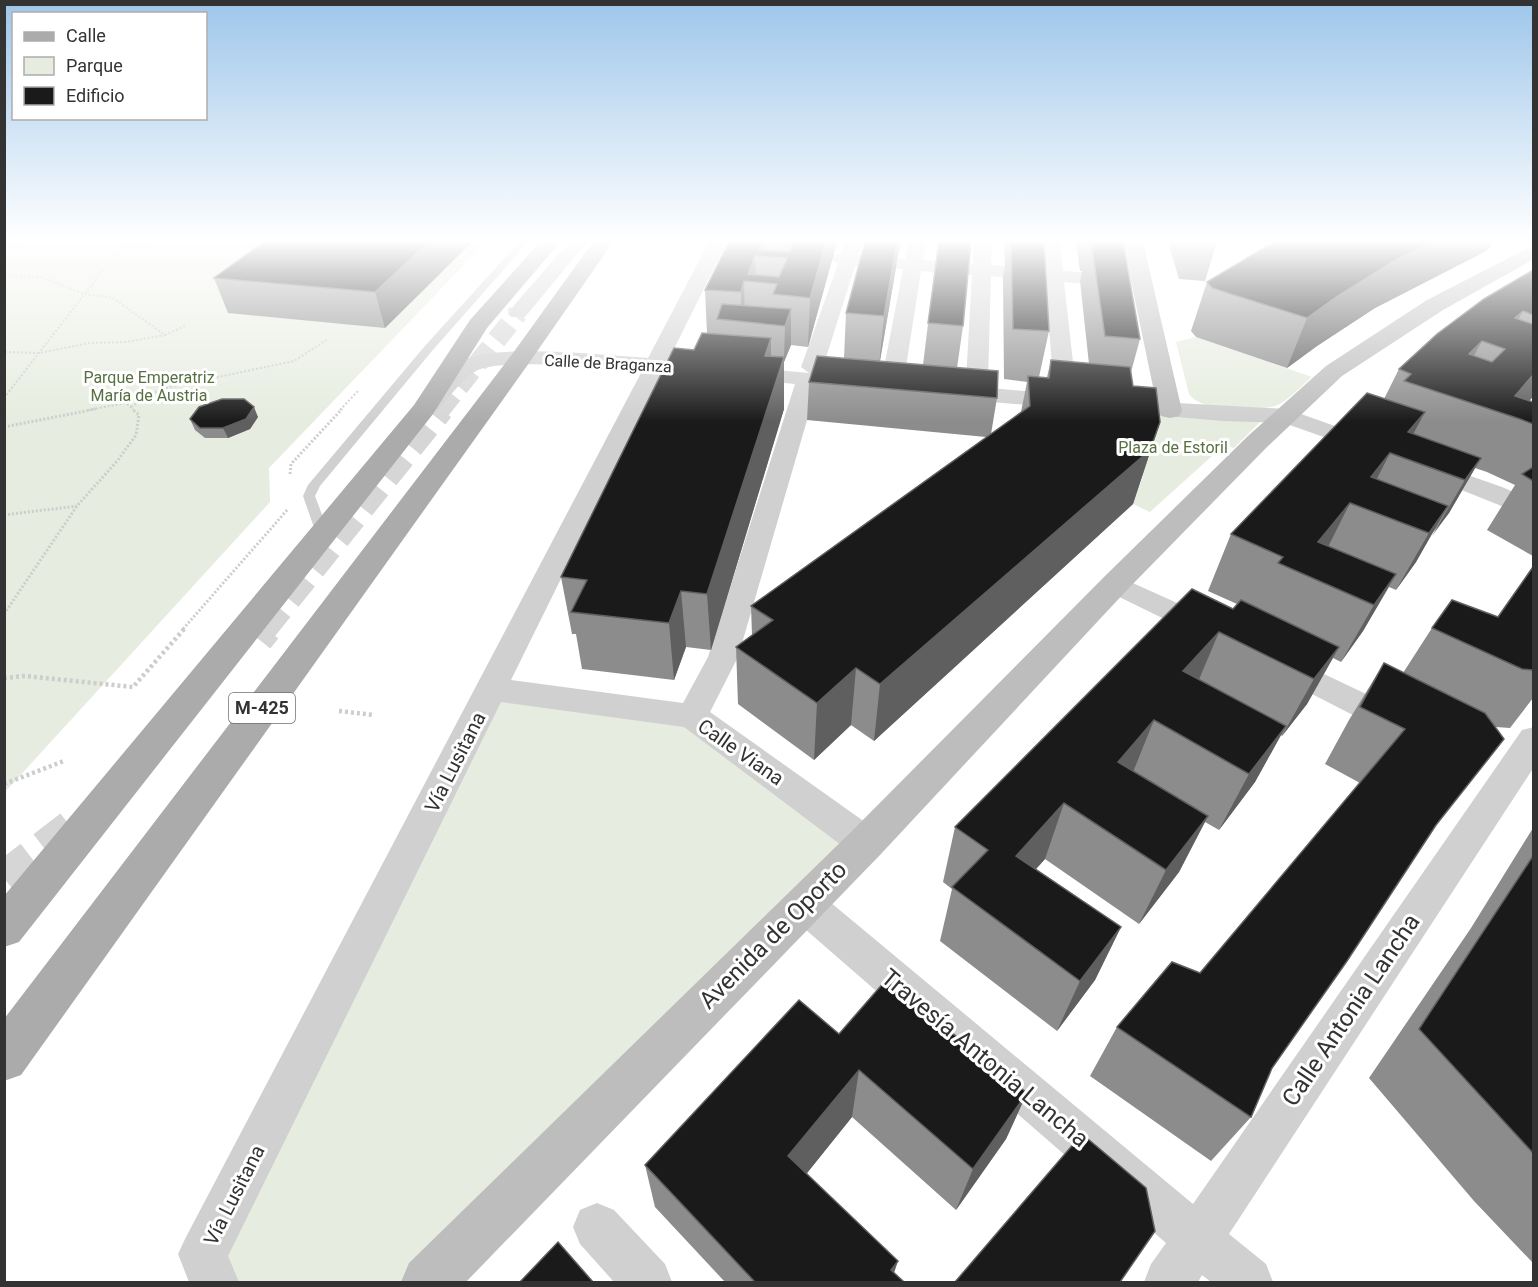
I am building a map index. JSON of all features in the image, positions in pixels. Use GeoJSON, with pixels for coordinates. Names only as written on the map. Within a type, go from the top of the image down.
{"type":"FeatureCollection","features":[{"type":"Feature","properties":{"kind":"main road"},"geometry":{"type":"LineString","coordinates":[[4,928],[424,409],[478,325],[498,302]]}},
{"type":"Feature","properties":{"kind":"main road","name":"M-425"},"geometry":{"type":"LineString","coordinates":[[4,1058],[561,302]]}},
{"type":"Feature","properties":{"kind":"main road"},"geometry":{"type":"LineString","coordinates":[[1146,302],[1170,411]]}},
{"type":"Feature","properties":{"kind":"main road","name":"Avenida de Oporto"},"geometry":{"type":"LineString","coordinates":[[428,1282],[866,843],[1115,584],[1257,442],[1334,371],[1440,302]]}},
{"type":"Feature","properties":{"kind":"street"},"geometry":{"type":"LineString","coordinates":[[518,313],[527,302]]}},
{"type":"Feature","properties":{"kind":"street","name":"Vía Lusitana"},"geometry":{"type":"LineString","coordinates":[[214,1282],[203,1254],[687,302]]}},
{"type":"Feature","properties":{"kind":"street"},"geometry":{"type":"LineString","coordinates":[[692,716],[723,657],[832,302]]}},
{"type":"Feature","properties":{"kind":"street"},"geometry":{"type":"LineString","coordinates":[[882,381],[903,302]]}},
{"type":"Feature","properties":{"kind":"street"},"geometry":{"type":"LineString","coordinates":[[977,381],[980,302]]}},
{"type":"Feature","properties":{"kind":"street"},"geometry":{"type":"LineString","coordinates":[[1057,302],[1065,388]]}},
{"type":"Feature","properties":{"kind":"street","name":"Calle de Braganza"},"geometry":{"type":"LineString","coordinates":[[424,409],[456,376],[476,361],[495,358],[694,368]]}},
{"type":"Feature","properties":{"kind":"street"},"geometry":{"type":"LineString","coordinates":[[717,370],[810,373],[882,381],[924,389],[1086,403]]}},
{"type":"Feature","properties":{"kind":"street"},"geometry":{"type":"LineString","coordinates":[[1119,406],[1267,417],[1287,416],[1493,492],[1533,511]]}},
{"type":"Feature","properties":{"kind":"street"},"geometry":{"type":"LineString","coordinates":[[1115,584],[1418,733]]}},
{"type":"Feature","properties":{"kind":"street","name":"Calle Viana"},"geometry":{"type":"LineString","coordinates":[[492,689],[692,716],[866,843]]}},
{"type":"Feature","properties":{"kind":"street","name":"Calle Antonia Lancha"},"geometry":{"type":"LineString","coordinates":[[1169,1282],[1493,771],[1533,739]]}},
{"type":"Feature","properties":{"kind":"street","name":"Travesía Antonia Lancha"},"geometry":{"type":"LineString","coordinates":[[804,904],[1248,1282]]}},
{"type":"Feature","properties":{"kind":"street"},"geometry":{"type":"LineString","coordinates":[[597,1227],[646,1282]]}},
{"type":"Feature","properties":{"kind":"lane"},"geometry":{"type":"LineString","coordinates":[[322,533],[309,496],[314,485],[470,302]]}},
{"type":"Feature","properties":{"kind":"path"},"geometry":{"type":"LineString","coordinates":[[4,398],[78,302]]}},
{"type":"Feature","properties":{"kind":"path"},"geometry":{"type":"LineString","coordinates":[[119,302],[165,335]]}},
{"type":"Feature","properties":{"kind":"path"},"geometry":{"type":"LineString","coordinates":[[4,352],[39,353],[90,343],[126,342],[165,335],[187,325]]}},
{"type":"Feature","properties":{"kind":"path"},"geometry":{"type":"LineString","coordinates":[[131,407],[161,388],[294,361],[328,339]]}},
{"type":"Feature","properties":{"kind":"path"},"geometry":{"type":"LineString","coordinates":[[4,427],[126,403],[139,415],[136,435],[118,460],[77,506],[4,614]]}},
{"type":"Feature","properties":{"kind":"path"},"geometry":{"type":"LineString","coordinates":[[4,516],[77,506]]}},
{"type":"Feature","properties":{"kind":"path"},"geometry":{"type":"LineString","coordinates":[[4,678],[24,676],[133,687]]}},
{"type":"Feature","properties":{"kind":"path"},"geometry":{"type":"LineString","coordinates":[[339,711],[374,715]]}},
{"type":"Feature","properties":{"kind":"path"},"geometry":{"type":"LineString","coordinates":[[4,784],[64,760]]}},
{"type":"Feature","properties":{"kind":"green space","name":"Parque Emperatriz María de Austria"},"geometry":{"type":"Polygon","coordinates":[[[5,302],[428,302],[269,468],[270,502],[5,792],[5,302]]]}},
{"type":"Feature","properties":{"kind":"green space"},"geometry":{"type":"Polygon","coordinates":[[[1196,337],[1312,377],[1275,406],[1229,409],[1205,405],[1189,394],[1176,342],[1196,337]]]}},
{"type":"Feature","properties":{"kind":"green space","name":"Plaza de Estoril"},"geometry":{"type":"Polygon","coordinates":[[[1174,414],[1260,422],[1234,448],[1224,445],[1150,512],[1133,504],[1143,476],[1115,420],[1174,414]]]}},
{"type":"Feature","properties":{"kind":"green space"},"geometry":{"type":"Polygon","coordinates":[[[492,689],[692,716],[866,843],[429,1282],[214,1282],[203,1254],[492,689]]]}},
{"type":"Feature","properties":{"kind":"building"},"geometry":{"type":"Polygon","coordinates":[[[849,302],[886,302],[884,316],[846,313],[849,302]]]}},
{"type":"Feature","properties":{"kind":"building"},"geometry":{"type":"Polygon","coordinates":[[[931,302],[965,302],[963,326],[928,323],[931,302]]]}},
{"type":"Feature","properties":{"kind":"building"},"geometry":{"type":"Polygon","coordinates":[[[1012,302],[1047,302],[1049,331],[1013,329],[1012,302]]]}},
{"type":"Feature","properties":{"kind":"building"},"geometry":{"type":"Polygon","coordinates":[[[1100,302],[1134,302],[1140,339],[1105,336],[1100,302]]]}},
{"type":"Feature","properties":{"kind":"building"},"geometry":{"type":"Polygon","coordinates":[[[1257,302],[1329,302],[1307,318],[1257,302]]]}},
{"type":"Feature","properties":{"kind":"building"},"geometry":{"type":"Polygon","coordinates":[[[1480,302],[1533,302],[1533,315],[1523,311],[1515,318],[1533,324],[1533,375],[1515,396],[1533,402],[1533,424],[1404,381],[1411,374],[1399,369],[1437,334],[1480,302]],[[1482,341],[1469,354],[1492,362],[1505,349],[1482,341]]]}},
{"type":"Feature","properties":{"kind":"building"},"geometry":{"type":"Polygon","coordinates":[[[722,304],[791,309],[785,326],[717,319],[722,304]]]}},
{"type":"Feature","properties":{"kind":"building"},"geometry":{"type":"Polygon","coordinates":[[[702,333],[771,338],[765,356],[784,357],[707,594],[681,591],[669,623],[571,612],[587,580],[561,577],[674,348],[694,350],[702,333]]]}},
{"type":"Feature","properties":{"kind":"building"},"geometry":{"type":"Polygon","coordinates":[[[817,356],[998,371],[997,398],[809,382],[817,356]]]}},
{"type":"Feature","properties":{"kind":"building"},"geometry":{"type":"Polygon","coordinates":[[[1051,360],[1130,367],[1133,386],[1156,388],[1160,422],[1150,450],[880,684],[856,668],[817,703],[736,647],[773,620],[751,606],[1030,406],[1028,376],[1049,378],[1051,360]]]}},
{"type":"Feature","properties":{"kind":"building"},"geometry":{"type":"Polygon","coordinates":[[[1367,393],[1425,412],[1408,432],[1481,458],[1465,480],[1390,453],[1371,477],[1448,506],[1429,533],[1350,503],[1318,542],[1396,574],[1374,605],[1278,563],[1283,557],[1231,534],[1367,393]]]}},
{"type":"Feature","properties":{"kind":"building"},"geometry":{"type":"Polygon","coordinates":[[[222,399],[244,399],[254,407],[246,419],[223,428],[200,428],[190,419],[199,407],[222,399]]]}},
{"type":"Feature","properties":{"kind":"building"},"geometry":{"type":"Polygon","coordinates":[[[1533,467],[1533,481],[1522,474],[1533,467]]]}},
{"type":"Feature","properties":{"kind":"building"},"geometry":{"type":"Polygon","coordinates":[[[1533,567],[1533,670],[1522,669],[1432,628],[1452,600],[1498,617],[1533,567]]]}},
{"type":"Feature","properties":{"kind":"building"},"geometry":{"type":"Polygon","coordinates":[[[1192,589],[1233,609],[1241,600],[1339,647],[1314,679],[1219,632],[1183,671],[1286,726],[1249,774],[1154,720],[1118,762],[1208,816],[1166,870],[1064,803],[1016,856],[1121,927],[1080,981],[952,887],[988,850],[955,827],[1192,589]]]}},
{"type":"Feature","properties":{"kind":"building"},"geometry":{"type":"Polygon","coordinates":[[[1384,663],[1485,713],[1504,739],[1436,825],[1347,961],[1272,1068],[1251,1117],[1117,1027],[1172,962],[1200,973],[1405,729],[1360,707],[1384,663]]]}},
{"type":"Feature","properties":{"kind":"building"},"geometry":{"type":"Polygon","coordinates":[[[1533,856],[1533,1153],[1419,1029],[1533,856]]]}},
{"type":"Feature","properties":{"kind":"building"},"geometry":{"type":"Polygon","coordinates":[[[886,980],[1027,1093],[973,1169],[859,1070],[788,1156],[898,1261],[891,1270],[904,1282],[755,1282],[645,1165],[799,1000],[839,1034],[886,980]]]}},
{"type":"Feature","properties":{"kind":"building"},"geometry":{"type":"Polygon","coordinates":[[[1082,1134],[1146,1188],[1155,1231],[1120,1282],[955,1282],[1082,1134]]]}},
{"type":"Feature","properties":{"kind":"building"},"geometry":{"type":"Polygon","coordinates":[[[558,1242],[593,1282],[520,1282],[558,1242]]]}},
{"type":"Feature","properties":{"kind":"tunnel"},"geometry":{"type":"LineString","coordinates":[[440,410],[518,313]]}},
{"type":"Feature","properties":{"kind":"tunnel"},"geometry":{"type":"LineString","coordinates":[[264,629],[441,409]]}},
{"type":"Feature","properties":{"kind":"tunnel"},"geometry":{"type":"LineString","coordinates":[[257,638],[265,628]]}},
{"type":"Feature","properties":{"kind":"tunnel"},"geometry":{"type":"LineString","coordinates":[[4,878],[76,823]]}}]}
